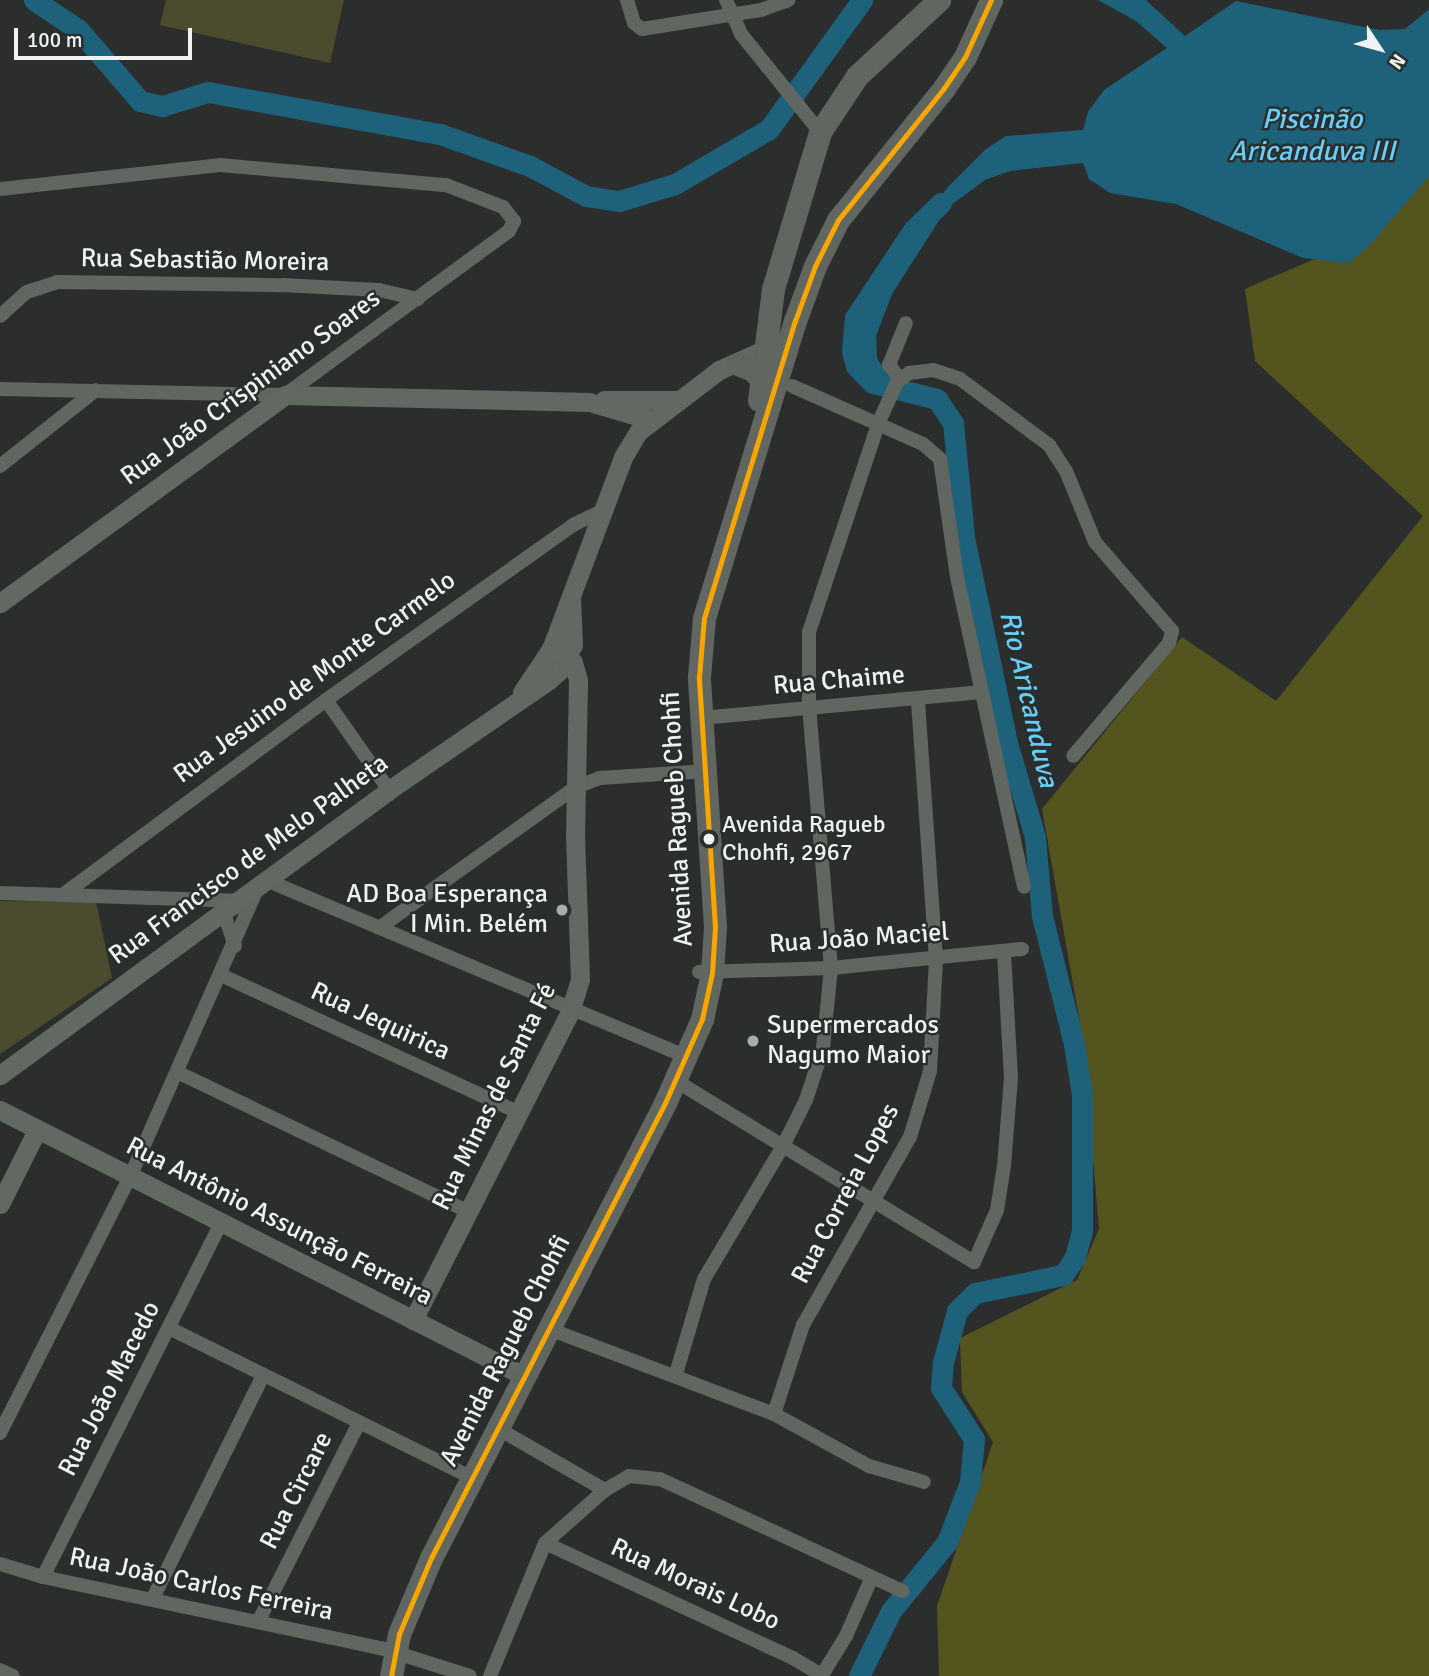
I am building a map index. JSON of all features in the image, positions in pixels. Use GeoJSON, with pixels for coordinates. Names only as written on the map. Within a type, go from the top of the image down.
{"type":"FeatureCollection","features":[{"type":"Feature","properties":{"kind":"main road","name":"Avenida Ragueb Chohfi"},"geometry":{"type":"LineString","coordinates":[[377,1676],[414,1593],[497,1428],[518,1373],[549,1329],[676,1081],[702,1019],[715,902],[701,718],[701,639],[711,586],[780,334],[773,289],[788,228],[820,132],[856,76],[939,0]]}},
{"type":"Feature","properties":{"kind":"main road","name":"Avenida Ragueb Chohfi"},"geometry":{"type":"LineString","coordinates":[[391,1676],[387,1650],[405,1578],[461,1472],[518,1373],[675,1052],[706,973],[686,681],[690,617],[780,334],[838,220],[944,88],[965,57],[991,0]]}},
{"type":"Feature","properties":{"kind":"main road"},"geometry":{"type":"LineString","coordinates":[[729,367],[753,370],[763,382]]}},
{"type":"Feature","properties":{"kind":"street"},"geometry":{"type":"LineString","coordinates":[[627,0],[639,28],[727,7],[788,0]]}},
{"type":"Feature","properties":{"kind":"street"},"geometry":{"type":"LineString","coordinates":[[727,7],[820,132]]}},
{"type":"Feature","properties":{"kind":"street","name":"Rua João Crispiniano Soares"},"geometry":{"type":"LineString","coordinates":[[0,189],[220,165],[434,183],[503,207],[514,221],[509,231],[418,299],[0,603]]}},
{"type":"Feature","properties":{"kind":"street","name":"Rua Sebastião Moreira"},"geometry":{"type":"LineString","coordinates":[[0,316],[27,292],[57,282],[283,285],[379,290],[418,299]]}},
{"type":"Feature","properties":{"kind":"street"},"geometry":{"type":"LineString","coordinates":[[898,382],[889,365],[906,323]]}},
{"type":"Feature","properties":{"kind":"street","name":"Rua Francisco de Melo Palheta"},"geometry":{"type":"LineString","coordinates":[[514,701],[551,649],[627,450],[651,420],[729,367],[730,355],[780,334]]}},
{"type":"Feature","properties":{"kind":"street"},"geometry":{"type":"LineString","coordinates":[[676,1374],[704,1279],[783,1146],[819,1065],[831,968],[809,708],[809,632],[887,402],[898,382],[921,370],[949,374],[1028,425],[1060,458],[1094,542],[1172,631],[1169,643],[1073,756]]}},
{"type":"Feature","properties":{"kind":"street"},"geometry":{"type":"LineString","coordinates":[[792,386],[923,444],[942,464],[957,577],[1024,887]]}},
{"type":"Feature","properties":{"kind":"street"},"geometry":{"type":"LineString","coordinates":[[0,389],[589,402],[678,400]]}},
{"type":"Feature","properties":{"kind":"street"},"geometry":{"type":"LineString","coordinates":[[0,466],[96,390]]}},
{"type":"Feature","properties":{"kind":"street"},"geometry":{"type":"LineString","coordinates":[[589,402],[651,420]]}},
{"type":"Feature","properties":{"kind":"street","name":"Rua Jesuino de Monte Carmelo"},"geometry":{"type":"LineString","coordinates":[[64,894],[326,700],[573,525],[602,511]]}},
{"type":"Feature","properties":{"kind":"street","name":"Rua Francisco de Melo Palheta"},"geometry":{"type":"LineString","coordinates":[[5,1068],[389,790],[514,701],[549,680],[569,658],[575,634],[571,597]]}},
{"type":"Feature","properties":{"kind":"street"},"geometry":{"type":"LineString","coordinates":[[551,649],[569,658]]}},
{"type":"Feature","properties":{"kind":"street","name":"Rua Minas de Santa Fé"},"geometry":{"type":"LineString","coordinates":[[413,1320],[570,1012],[581,962],[576,787],[579,680],[569,658]]}},
{"type":"Feature","properties":{"kind":"street","name":"Rua Chaime"},"geometry":{"type":"LineString","coordinates":[[701,718],[982,692]]}},
{"type":"Feature","properties":{"kind":"street","name":"Rua Correia Lopes"},"geometry":{"type":"LineString","coordinates":[[774,1414],[803,1325],[874,1202],[920,1109],[933,1041],[936,960],[918,699]]}},
{"type":"Feature","properties":{"kind":"street"},"geometry":{"type":"LineString","coordinates":[[326,700],[389,790]]}},
{"type":"Feature","properties":{"kind":"street"},"geometry":{"type":"LineString","coordinates":[[379,928],[576,787],[600,778],[691,772]]}},
{"type":"Feature","properties":{"kind":"street"},"geometry":{"type":"LineString","coordinates":[[0,1433],[130,1177],[263,882],[379,928],[570,1012],[675,1052]]}},
{"type":"Feature","properties":{"kind":"street"},"geometry":{"type":"LineString","coordinates":[[0,893],[64,894],[230,906],[235,947]]}},
{"type":"Feature","properties":{"kind":"street","name":"Rua João Maciel"},"geometry":{"type":"LineString","coordinates":[[706,973],[831,968],[936,960],[1022,949]]}},
{"type":"Feature","properties":{"kind":"street"},"geometry":{"type":"LineString","coordinates":[[676,1081],[976,1261],[996,1210],[1004,1166],[1011,1078],[1004,951]]}},
{"type":"Feature","properties":{"kind":"street","name":"Rua Jequirica"},"geometry":{"type":"LineString","coordinates":[[221,975],[519,1113]]}},
{"type":"Feature","properties":{"kind":"street"},"geometry":{"type":"LineString","coordinates":[[177,1072],[469,1212]]}},
{"type":"Feature","properties":{"kind":"street","name":"Rua Antônio Assunção Ferreira"},"geometry":{"type":"LineString","coordinates":[[3,1110],[37,1130],[518,1373]]}},
{"type":"Feature","properties":{"kind":"street"},"geometry":{"type":"LineString","coordinates":[[0,1204],[37,1130]]}},
{"type":"Feature","properties":{"kind":"street","name":"Rua João Macedo"},"geometry":{"type":"LineString","coordinates":[[43,1577],[221,1223]]}},
{"type":"Feature","properties":{"kind":"street"},"geometry":{"type":"LineString","coordinates":[[169,1328],[461,1472]]}},
{"type":"Feature","properties":{"kind":"street"},"geometry":{"type":"LineString","coordinates":[[549,1329],[676,1374],[774,1414],[869,1466],[924,1482]]}},
{"type":"Feature","properties":{"kind":"street"},"geometry":{"type":"LineString","coordinates":[[153,1598],[263,1375]]}},
{"type":"Feature","properties":{"kind":"street","name":"Rua Circare"},"geometry":{"type":"LineString","coordinates":[[259,1620],[359,1423]]}},
{"type":"Feature","properties":{"kind":"street"},"geometry":{"type":"LineString","coordinates":[[497,1428],[605,1490]]}},
{"type":"Feature","properties":{"kind":"street"},"geometry":{"type":"LineString","coordinates":[[490,1676],[545,1543],[605,1490],[629,1476],[650,1475],[902,1591]]}},
{"type":"Feature","properties":{"kind":"street","name":"Rua Morais Lobo"},"geometry":{"type":"LineString","coordinates":[[545,1543],[793,1658],[823,1676]]}},
{"type":"Feature","properties":{"kind":"street","name":"Rua João Carlos Ferreira"},"geometry":{"type":"LineString","coordinates":[[0,1564],[43,1577],[259,1620],[387,1650],[470,1676]]}},
{"type":"Feature","properties":{"kind":"street"},"geometry":{"type":"LineString","coordinates":[[823,1676],[846,1636],[872,1577]]}},
{"type":"Feature","properties":{"kind":"street"},"geometry":{"type":"LineString","coordinates":[[793,1658],[793,1676]]}},
{"type":"Feature","properties":{"kind":"street"},"geometry":{"type":"LineString","coordinates":[[0,1670],[13,1676]]}},
{"type":"Feature","properties":{"kind":"green space"},"geometry":{"type":"Polygon","coordinates":[[[166,0],[344,0],[330,63],[160,25],[166,0]]]}},
{"type":"Feature","properties":{"kind":"green space"},"geometry":{"type":"Polygon","coordinates":[[[0,901],[96,902],[112,978],[0,1054],[0,901]]]}},
{"type":"Feature","properties":{"kind":"shaded area"},"geometry":{"type":"Polygon","coordinates":[[[1429,175],[1429,1676],[939,1676],[937,1606],[993,1442],[962,1392],[960,1338],[1077,1280],[1099,1229],[1083,1040],[1042,809],[1182,637],[1276,701],[1423,516],[1255,361],[1245,289],[1319,257],[1429,175]]]}},
{"type":"Feature","properties":{"kind":"water","name":"Piscinão Aricanduva III"},"geometry":{"type":"Polygon","coordinates":[[[1098,0],[1146,0],[1185,36],[1236,1],[1379,30],[1405,29],[1429,9],[1429,176],[1370,245],[1348,263],[1303,258],[1176,204],[1110,193],[1089,179],[1083,163],[1010,171],[985,180],[947,208],[892,294],[876,336],[877,358],[892,382],[918,390],[912,402],[885,397],[865,380],[860,364],[863,316],[877,286],[947,188],[986,149],[1006,136],[1083,130],[1088,112],[1104,90],[1167,48],[1136,21],[1098,0]]]}},
{"type":"Feature","properties":{"kind":"waterway"},"geometry":{"type":"LineString","coordinates":[[34,0],[79,30],[140,101],[162,106],[208,92],[440,134],[530,166],[586,196],[619,201],[675,184],[769,129],[862,0]]}},
{"type":"Feature","properties":{"kind":"waterway","name":"Rio Aricanduva"},"geometry":{"type":"LineString","coordinates":[[859,1676],[891,1611],[947,1542],[970,1482],[974,1439],[941,1388],[943,1362],[957,1311],[975,1293],[1063,1275],[1075,1257],[1082,1231],[1082,1095],[1074,1044],[1042,916],[1035,837],[1007,743],[964,537],[953,423],[937,399],[873,383],[856,366],[852,351],[855,318],[913,230],[941,203]]}},
{"type":"Feature","properties":{"kind":"transit line"},"geometry":{"type":"LineString","coordinates":[[391,1676],[399,1634],[431,1558],[665,1103],[702,1019],[712,973],[715,927],[699,677],[704,618],[795,321],[815,266],[838,220],[944,88],[965,57],[991,0]]}},
{"type":"Feature","properties":{"kind":"place","name":"Avenida Ragueb Chohfi, 2967"},"geometry":{"type":"Point","coordinates":[709,839]}},
{"type":"Feature","properties":{"kind":"place","name":"AD Boa Esperança I Min. Belém"},"geometry":{"type":"Point","coordinates":[562,910]}},
{"type":"Feature","properties":{"kind":"place","name":"Supermercados Nagumo Maior"},"geometry":{"type":"Point","coordinates":[753,1041]}}]}
